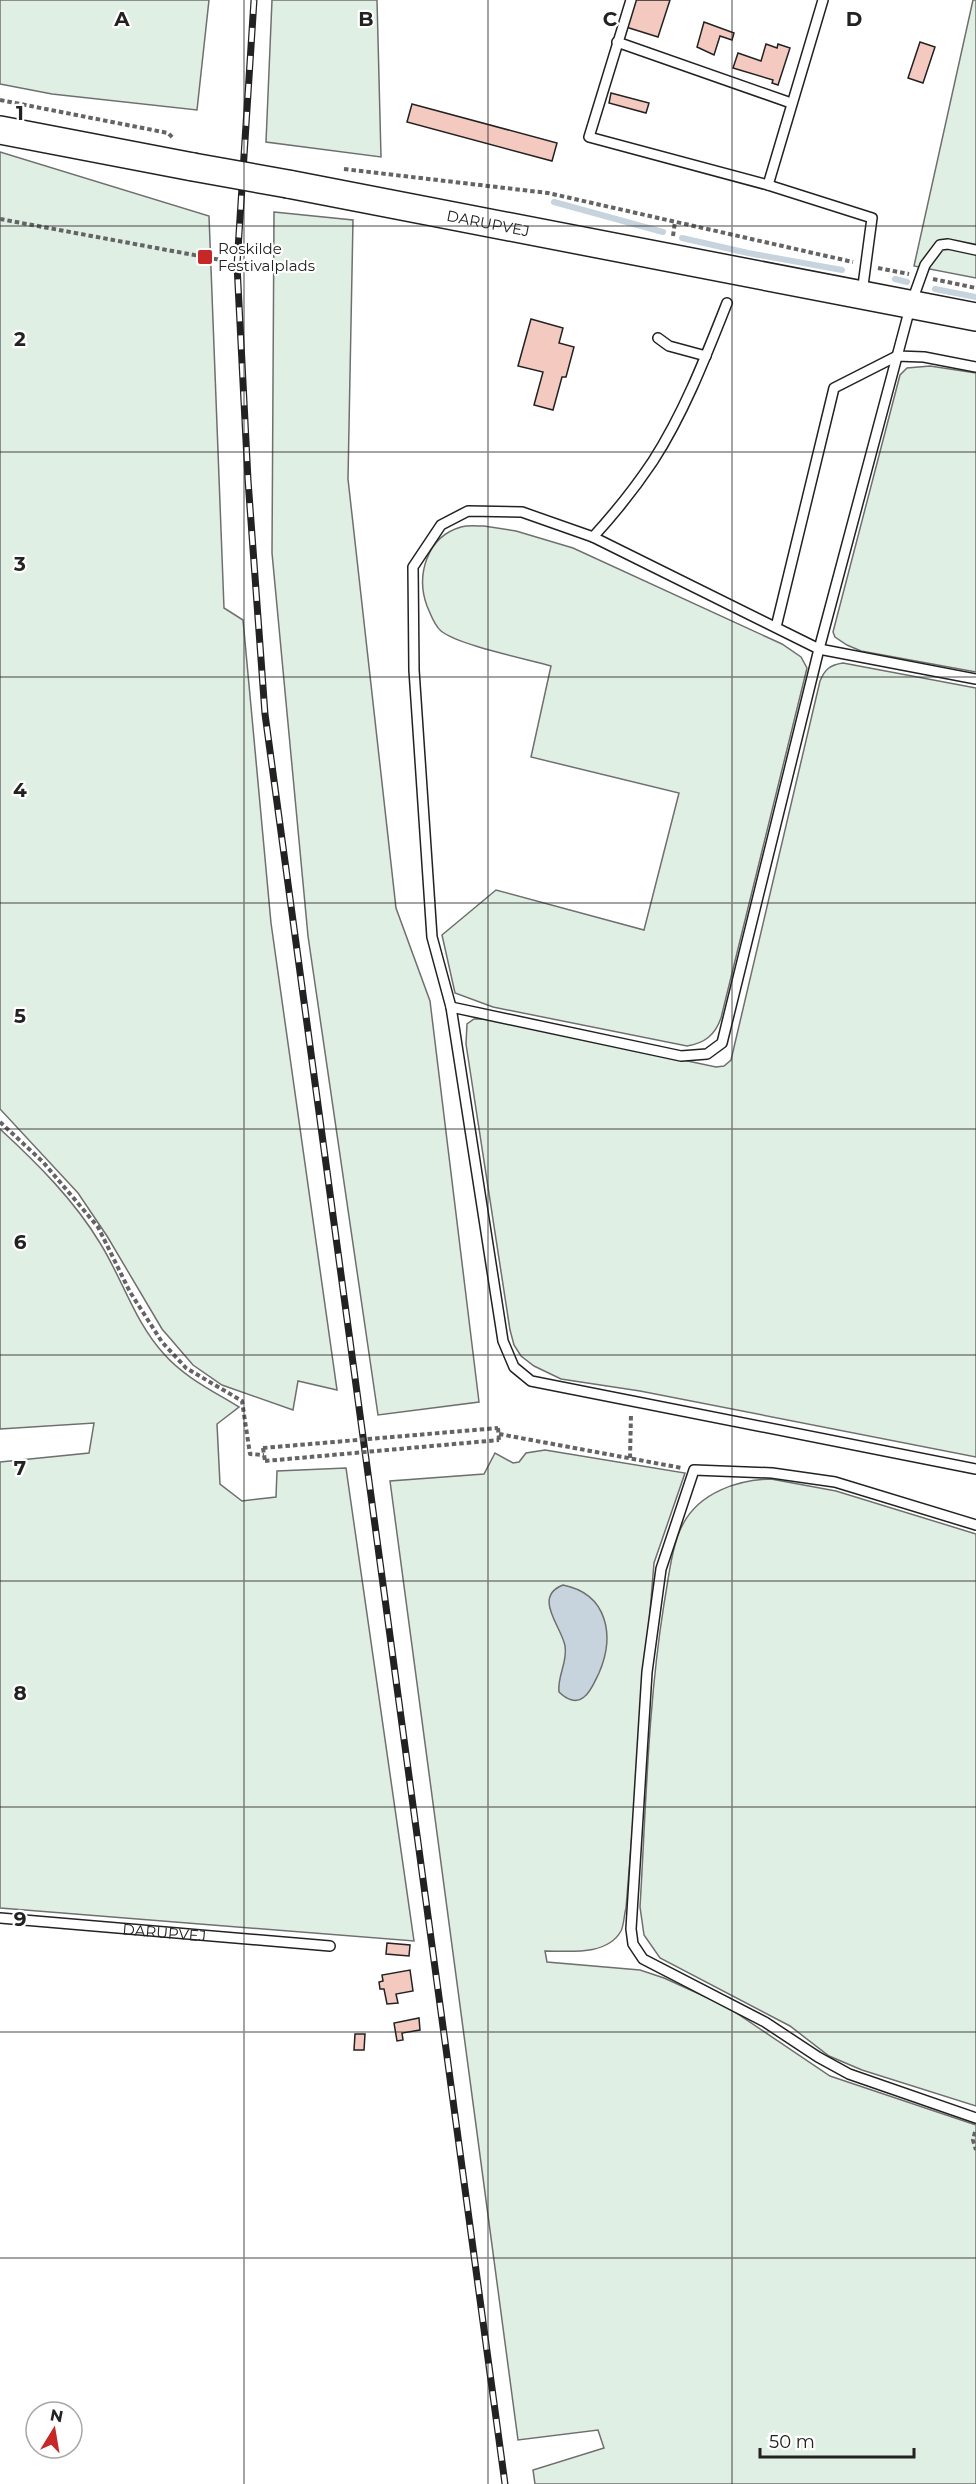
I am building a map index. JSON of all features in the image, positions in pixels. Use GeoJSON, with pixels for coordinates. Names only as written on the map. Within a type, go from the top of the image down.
{"type":"FeatureCollection","features":[{"type":"Feature","properties":{"kind":"street","name":"DARUPVEJ"},"geometry":{"type":"LineString","coordinates":[[0,129],[976,317]]}},
{"type":"Feature","properties":{"kind":"lane"},"geometry":{"type":"LineString","coordinates":[[631,0],[589,137],[768,184],[872,218],[864,265],[862,294]]}},
{"type":"Feature","properties":{"kind":"lane"},"geometry":{"type":"LineString","coordinates":[[768,184],[823,0]]}},
{"type":"Feature","properties":{"kind":"lane"},"geometry":{"type":"LineString","coordinates":[[617,42],[791,103]]}},
{"type":"Feature","properties":{"kind":"lane"},"geometry":{"type":"LineString","coordinates":[[451,1007],[681,1056],[706,1054],[722,1043],[819,649],[911,304],[925,265],[940,245],[948,244],[976,250]]}},
{"type":"Feature","properties":{"kind":"lane"},"geometry":{"type":"LineString","coordinates":[[593,537],[654,460],[706,356],[727,303]]}},
{"type":"Feature","properties":{"kind":"lane"},"geometry":{"type":"LineString","coordinates":[[658,338],[669,346],[706,356]]}},
{"type":"Feature","properties":{"kind":"lane"},"geometry":{"type":"LineString","coordinates":[[776,627],[834,388],[897,356],[924,357],[976,367]]}},
{"type":"Feature","properties":{"kind":"lane"},"geometry":{"type":"LineString","coordinates":[[976,680],[819,649],[593,537],[522,512],[468,511],[441,525],[413,567],[414,670],[432,937],[451,1007],[503,1341],[514,1367],[531,1381],[976,1469]]}},
{"type":"Feature","properties":{"kind":"lane"},"geometry":{"type":"LineString","coordinates":[[976,1525],[835,1482],[772,1473],[694,1470],[661,1569],[646,1696],[631,1929],[633,1944],[643,1959],[765,2022],[818,2057],[849,2074],[976,2118]]}},
{"type":"Feature","properties":{"kind":"lane","name":"DARUPVEJ"},"geometry":{"type":"LineString","coordinates":[[0,1918],[330,1946]]}},
{"type":"Feature","properties":{"kind":"path"},"geometry":{"type":"LineString","coordinates":[[0,100],[168,133],[174,140]]}},
{"type":"Feature","properties":{"kind":"path"},"geometry":{"type":"LineString","coordinates":[[340,168],[548,194],[976,288]]}},
{"type":"Feature","properties":{"kind":"path"},"geometry":{"type":"LineString","coordinates":[[0,219],[221,260]]}},
{"type":"Feature","properties":{"kind":"path"},"geometry":{"type":"LineString","coordinates":[[0,1122],[43,1162],[98,1227],[130,1292],[162,1342],[186,1368],[242,1401],[250,1454],[264,1455]]}},
{"type":"Feature","properties":{"kind":"path"},"geometry":{"type":"LineString","coordinates":[[630,1458],[631,1401]]}},
{"type":"Feature","properties":{"kind":"path"},"geometry":{"type":"LineString","coordinates":[[498,1428],[499,1434],[499,1440],[265,1461],[263,1448],[498,1428]]}},
{"type":"Feature","properties":{"kind":"path"},"geometry":{"type":"LineString","coordinates":[[499,1434],[694,1470]]}},
{"type":"Feature","properties":{"kind":"path"},"geometry":{"type":"LineString","coordinates":[[976,2126],[973,2140],[976,2150]]}},
{"type":"Feature","properties":{"kind":"green space"},"geometry":{"type":"Polygon","coordinates":[[[0,0],[209,0],[197,110],[52,94],[0,84],[0,0]]]}},
{"type":"Feature","properties":{"kind":"green space"},"geometry":{"type":"Polygon","coordinates":[[[272,0],[377,0],[381,157],[266,142],[272,0]]]}},
{"type":"Feature","properties":{"kind":"green space"},"geometry":{"type":"Polygon","coordinates":[[[973,0],[976,0],[976,278],[914,266],[973,0]]]}},
{"type":"Feature","properties":{"kind":"green space"},"geometry":{"type":"Polygon","coordinates":[[[0,152],[209,216],[224,608],[243,620],[271,923],[337,1390],[298,1381],[293,1410],[222,1385],[193,1365],[162,1329],[107,1236],[78,1193],[0,1109],[0,152]]]}},
{"type":"Feature","properties":{"kind":"green space"},"geometry":{"type":"Polygon","coordinates":[[[274,212],[353,220],[348,479],[396,908],[430,1001],[479,1402],[378,1415],[308,936],[272,553],[274,212]]]}},
{"type":"Feature","properties":{"kind":"green space"},"geometry":{"type":"Polygon","coordinates":[[[930,366],[976,373],[976,672],[861,651],[835,637],[833,632],[900,375],[907,368],[930,366]]]}},
{"type":"Feature","properties":{"kind":"green space"},"geometry":{"type":"Polygon","coordinates":[[[484,526],[516,531],[573,548],[782,644],[801,657],[807,668],[721,1018],[712,1034],[699,1043],[687,1046],[493,1007],[455,993],[442,935],[496,890],[644,930],[679,793],[531,757],[551,666],[477,646],[441,631],[427,606],[424,594],[424,570],[427,559],[439,539],[461,527],[484,526]]]}},
{"type":"Feature","properties":{"kind":"green space"},"geometry":{"type":"Polygon","coordinates":[[[843,663],[976,688],[976,1457],[640,1391],[561,1379],[534,1366],[521,1356],[514,1345],[510,1330],[466,1044],[467,1024],[474,1019],[489,1019],[716,1067],[724,1066],[731,1060],[820,681],[828,668],[843,663]]]}},
{"type":"Feature","properties":{"kind":"green space"},"geometry":{"type":"Polygon","coordinates":[[[0,1129],[67,1197],[90,1227],[145,1328],[164,1354],[190,1377],[239,1407],[217,1424],[220,1484],[242,1501],[276,1497],[277,1471],[346,1468],[414,1941],[0,1908],[0,1462],[89,1453],[94,1423],[0,1429],[0,1129]]]}},
{"type":"Feature","properties":{"kind":"green space"},"geometry":{"type":"Polygon","coordinates":[[[545,1450],[685,1473],[654,1563],[623,1926],[615,1939],[607,1945],[587,1950],[545,1951],[547,1962],[640,1970],[664,1978],[726,2006],[830,2076],[976,2125],[976,2484],[535,2484],[533,2470],[604,2448],[598,2430],[518,2440],[390,1481],[484,1474],[495,1453],[513,1463],[519,1462],[526,1453],[545,1450]]]}},
{"type":"Feature","properties":{"kind":"green space"},"geometry":{"type":"Polygon","coordinates":[[[771,1479],[836,1491],[976,1534],[976,2106],[862,2070],[829,2056],[790,2026],[660,1958],[644,1935],[640,1907],[651,1717],[659,1642],[676,1541],[690,1513],[710,1496],[733,1485],[771,1479]]]}},
{"type":"Feature","properties":{"kind":"shaded area"},"geometry":{"type":"Polygon","coordinates":[[[563,1585],[590,1597],[604,1618],[607,1631],[604,1659],[599,1673],[589,1692],[578,1700],[568,1699],[559,1692],[566,1652],[563,1638],[549,1605],[554,1590],[563,1585]]]}},
{"type":"Feature","properties":{"kind":"building"},"geometry":{"type":"Polygon","coordinates":[[[635,0],[670,0],[658,37],[626,27],[635,0]]]}},
{"type":"Feature","properties":{"kind":"building"},"geometry":{"type":"Polygon","coordinates":[[[704,22],[734,33],[732,40],[720,36],[714,55],[697,47],[704,22]]]}},
{"type":"Feature","properties":{"kind":"building"},"geometry":{"type":"Polygon","coordinates":[[[920,42],[935,47],[923,83],[908,78],[920,42]]]}},
{"type":"Feature","properties":{"kind":"building"},"geometry":{"type":"Polygon","coordinates":[[[766,44],[777,48],[778,44],[790,48],[778,85],[772,83],[773,80],[733,68],[738,53],[761,61],[766,44]]]}},
{"type":"Feature","properties":{"kind":"building"},"geometry":{"type":"Polygon","coordinates":[[[611,93],[649,103],[646,113],[609,103],[611,93]]]}},
{"type":"Feature","properties":{"kind":"building"},"geometry":{"type":"Polygon","coordinates":[[[412,104],[557,143],[552,161],[407,122],[412,104]]]}},
{"type":"Feature","properties":{"kind":"building"},"geometry":{"type":"Polygon","coordinates":[[[531,319],[563,328],[559,343],[574,347],[566,377],[562,377],[553,410],[534,405],[543,372],[518,366],[531,319]]]}},
{"type":"Feature","properties":{"kind":"building"},"geometry":{"type":"Polygon","coordinates":[[[387,1943],[410,1945],[409,1956],[386,1954],[387,1943]]]}},
{"type":"Feature","properties":{"kind":"building"},"geometry":{"type":"Polygon","coordinates":[[[410,1970],[413,1991],[396,1994],[398,2003],[387,2004],[384,1989],[380,1989],[379,1982],[383,1981],[382,1975],[410,1970]]]}},
{"type":"Feature","properties":{"kind":"building"},"geometry":{"type":"Polygon","coordinates":[[[419,2018],[420,2030],[402,2033],[403,2040],[397,2041],[394,2023],[419,2018]]]}},
{"type":"Feature","properties":{"kind":"building"},"geometry":{"type":"Polygon","coordinates":[[[355,2034],[365,2034],[364,2050],[354,2050],[355,2034]]]}},
{"type":"Feature","properties":{"kind":"waterway"},"geometry":{"type":"LineString","coordinates":[[554,202],[663,232]]}},
{"type":"Feature","properties":{"kind":"waterway"},"geometry":{"type":"LineString","coordinates":[[682,238],[842,270]]}},
{"type":"Feature","properties":{"kind":"waterway"},"geometry":{"type":"LineString","coordinates":[[895,279],[907,282]]}},
{"type":"Feature","properties":{"kind":"waterway"},"geometry":{"type":"LineString","coordinates":[[935,289],[976,297]]}},
{"type":"Feature","properties":{"kind":"railway"},"geometry":{"type":"LineString","coordinates":[[254,0],[237,265],[248,480],[265,714],[505,2484]]}},
{"type":"Feature","properties":{"kind":"place","name":"Roskilde Festivalplads"},"geometry":{"type":"Point","coordinates":[205,257]}}]}
